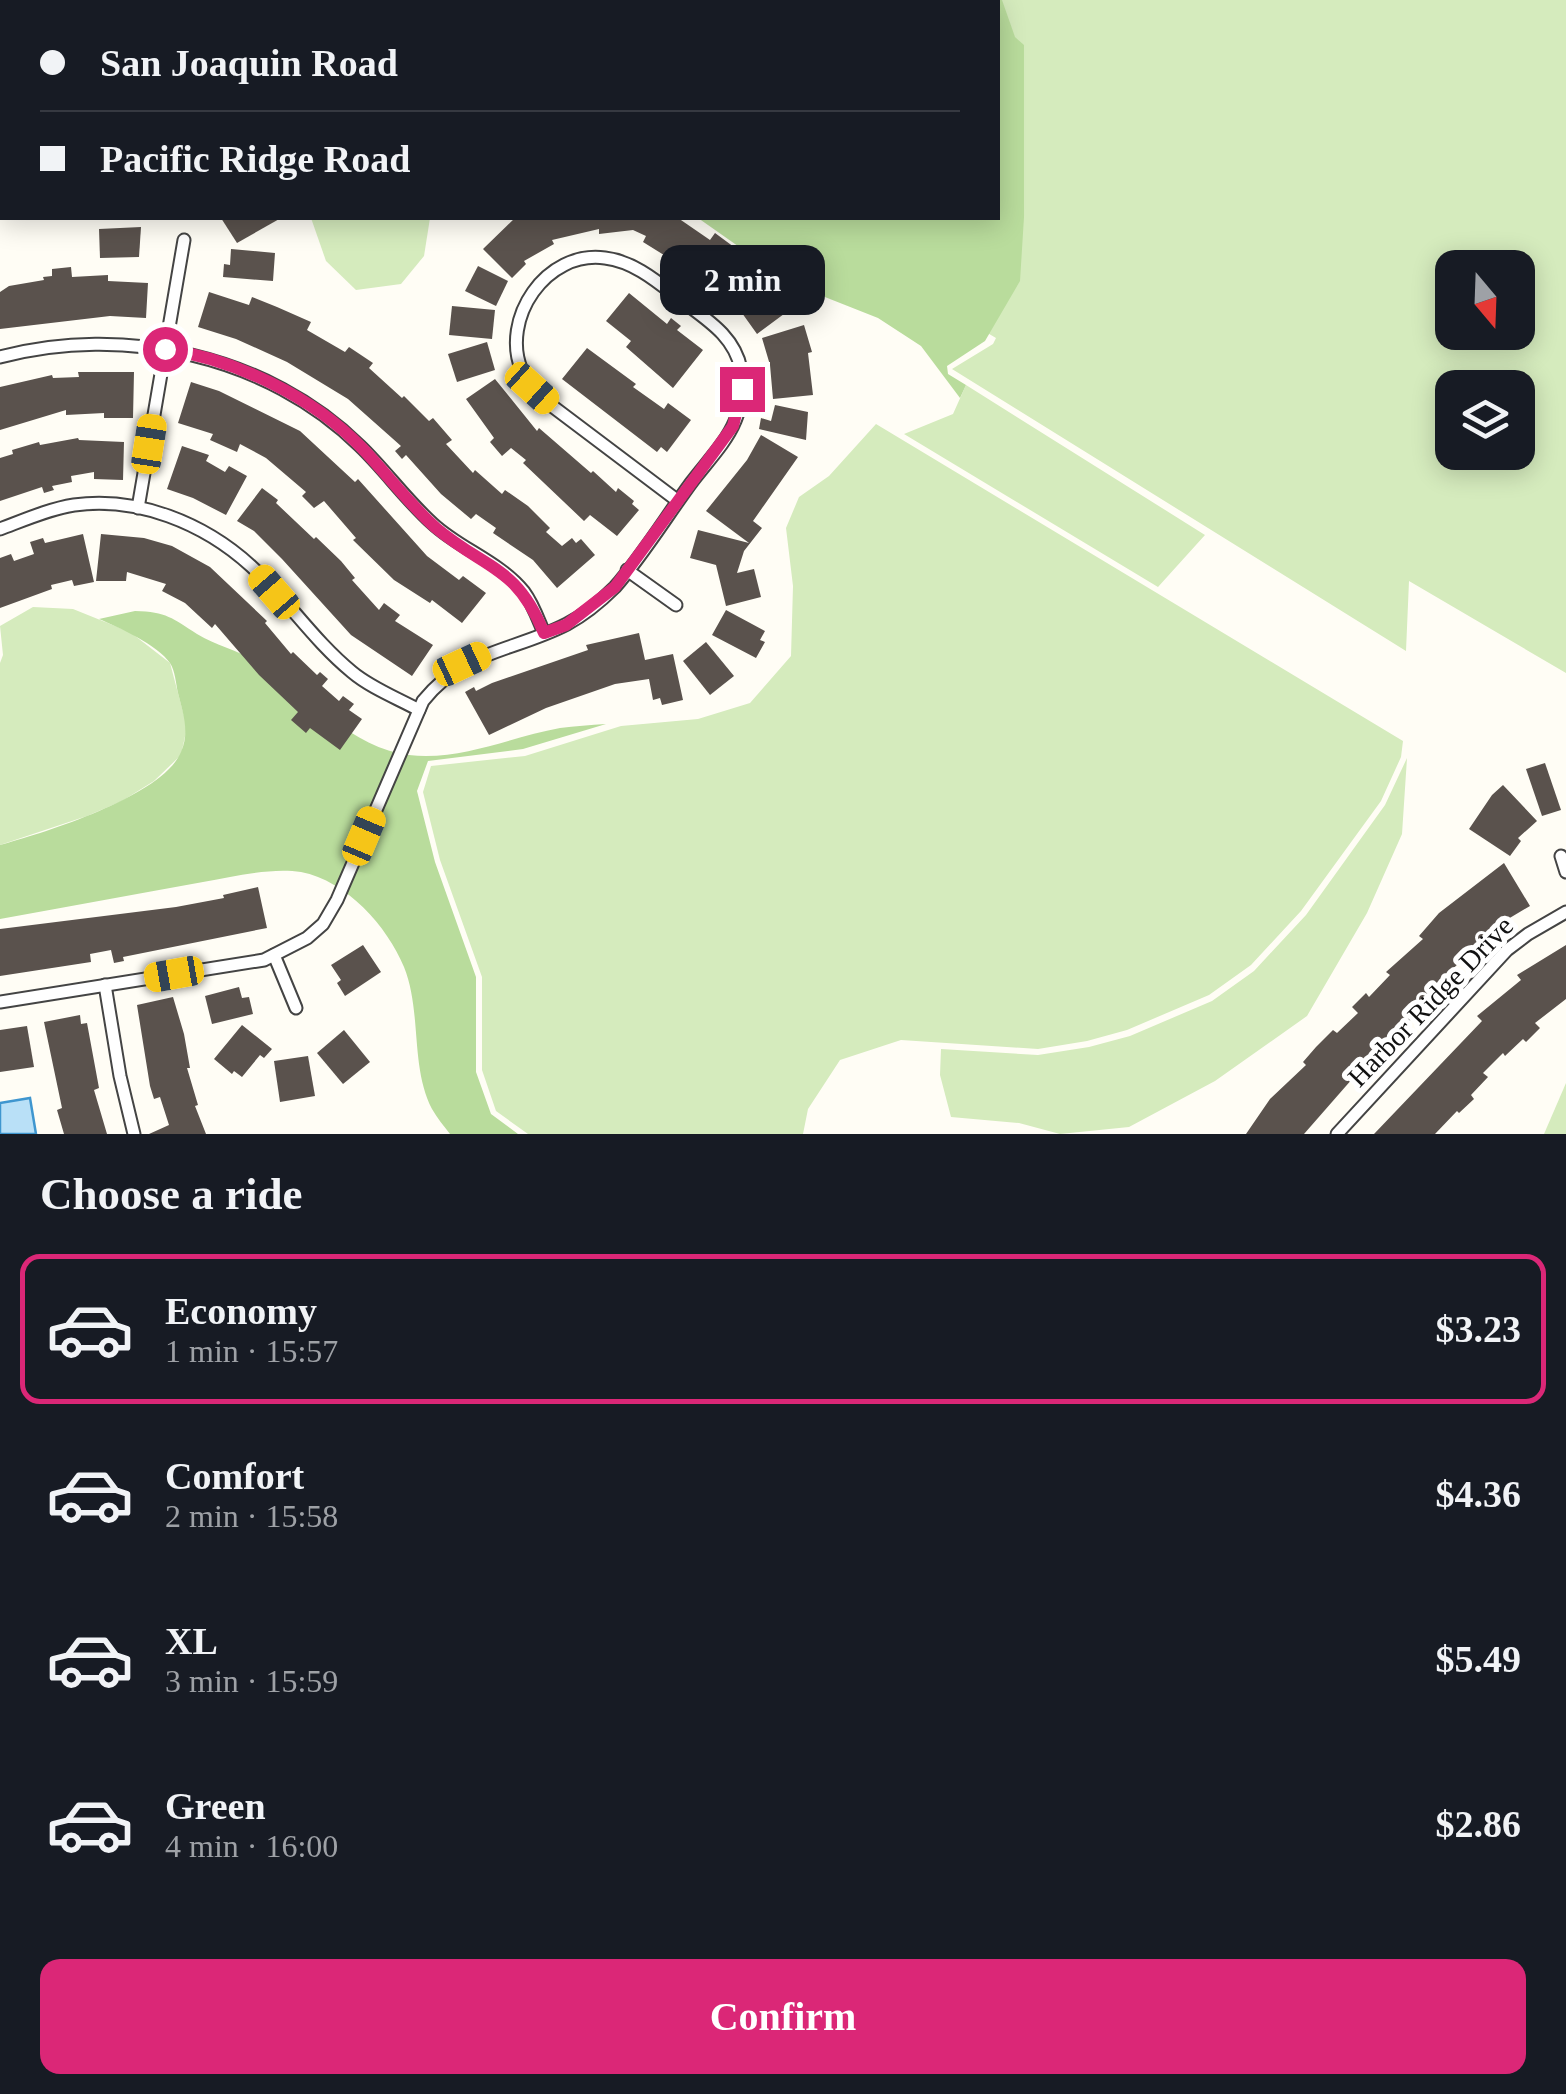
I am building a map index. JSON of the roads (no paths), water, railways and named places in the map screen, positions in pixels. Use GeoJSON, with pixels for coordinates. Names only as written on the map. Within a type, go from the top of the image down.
{"type":"FeatureCollection","features":[{"type":"Feature","properties":{"kind":"street"},"geometry":{"type":"LineString","coordinates":[[138,508],[184,240]]}},
{"type":"Feature","properties":{"kind":"street"},"geometry":{"type":"LineString","coordinates":[[0,1002],[274,956],[307,938],[323,924],[337,900],[419,710],[432,690],[462,664],[566,625],[615,587],[733,426],[742,389],[735,350],[720,329],[641,270],[600,257],[561,268],[545,278],[520,313],[518,352],[522,371],[532,388],[552,406],[678,501]]}},
{"type":"Feature","properties":{"kind":"street"},"geometry":{"type":"LineString","coordinates":[[0,357],[46,347],[130,344],[232,367],[263,380],[333,423],[360,445],[436,527],[507,575],[524,593],[544,633]]}},
{"type":"Feature","properties":{"kind":"street"},"geometry":{"type":"LineString","coordinates":[[0,529],[74,505],[106,504],[138,508],[192,525],[251,566],[319,643],[356,675],[419,710]]}},
{"type":"Feature","properties":{"kind":"street"},"geometry":{"type":"LineString","coordinates":[[627,570],[676,605]]}},
{"type":"Feature","properties":{"kind":"street"},"geometry":{"type":"LineString","coordinates":[[1560,856],[1566,872]]}},
{"type":"Feature","properties":{"kind":"street","name":"Harbor Ridge Drive"},"geometry":{"type":"LineString","coordinates":[[1337,1134],[1507,950],[1566,912]]}},
{"type":"Feature","properties":{"kind":"street"},"geometry":{"type":"LineString","coordinates":[[274,956],[296,1008]]}},
{"type":"Feature","properties":{"kind":"street"},"geometry":{"type":"LineString","coordinates":[[106,985],[120,1076],[134,1134]]}},
{"type":"Feature","properties":{"kind":"water"},"geometry":{"type":"Polygon","coordinates":[[[30,1098],[36,1134],[0,1134],[0,1103],[30,1098]]]}}]}
